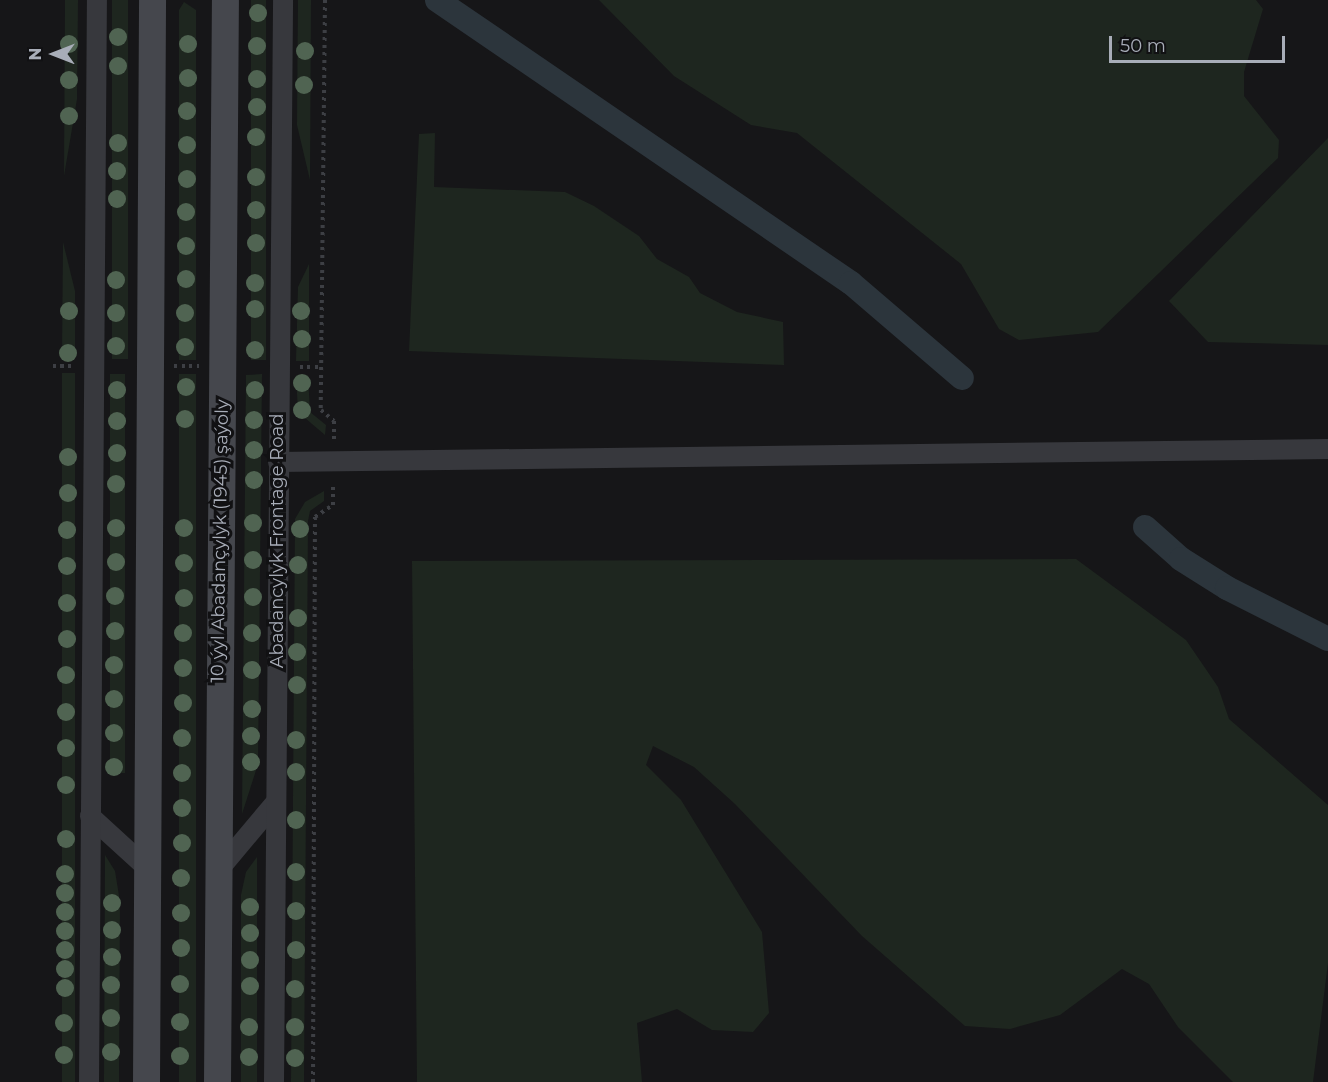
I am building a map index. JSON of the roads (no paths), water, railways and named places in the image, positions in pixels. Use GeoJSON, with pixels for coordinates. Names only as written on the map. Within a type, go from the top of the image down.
{"type":"FeatureCollection","features":[{"type":"Feature","properties":{"kind":"main road"},"geometry":{"type":"LineString","coordinates":[[146,1082],[152,0]]}},
{"type":"Feature","properties":{"kind":"main road","name":"10 ýyl Abadançylyk (1945) şaýoly"},"geometry":{"type":"LineString","coordinates":[[217,1082],[225,0]]}},
{"type":"Feature","properties":{"kind":"street"},"geometry":{"type":"LineString","coordinates":[[89,1082],[97,0]]}},
{"type":"Feature","properties":{"kind":"street","name":"Abadancylyk Frontage Road"},"geometry":{"type":"LineString","coordinates":[[274,1082],[274,804],[283,0]]}},
{"type":"Feature","properties":{"kind":"street"},"geometry":{"type":"LineString","coordinates":[[278,462],[1328,450]]}},
{"type":"Feature","properties":{"kind":"street"},"geometry":{"type":"LineString","coordinates":[[217,872],[274,804]]}},
{"type":"Feature","properties":{"kind":"street"},"geometry":{"type":"LineString","coordinates":[[90,816],[147,868]]}},
{"type":"Feature","properties":{"kind":"waterway"},"geometry":{"type":"LineString","coordinates":[[437,0],[851,283],[962,378]]}},
{"type":"Feature","properties":{"kind":"waterway"},"geometry":{"type":"LineString","coordinates":[[1145,527],[1181,559],[1227,588],[1328,639]]}}]}
